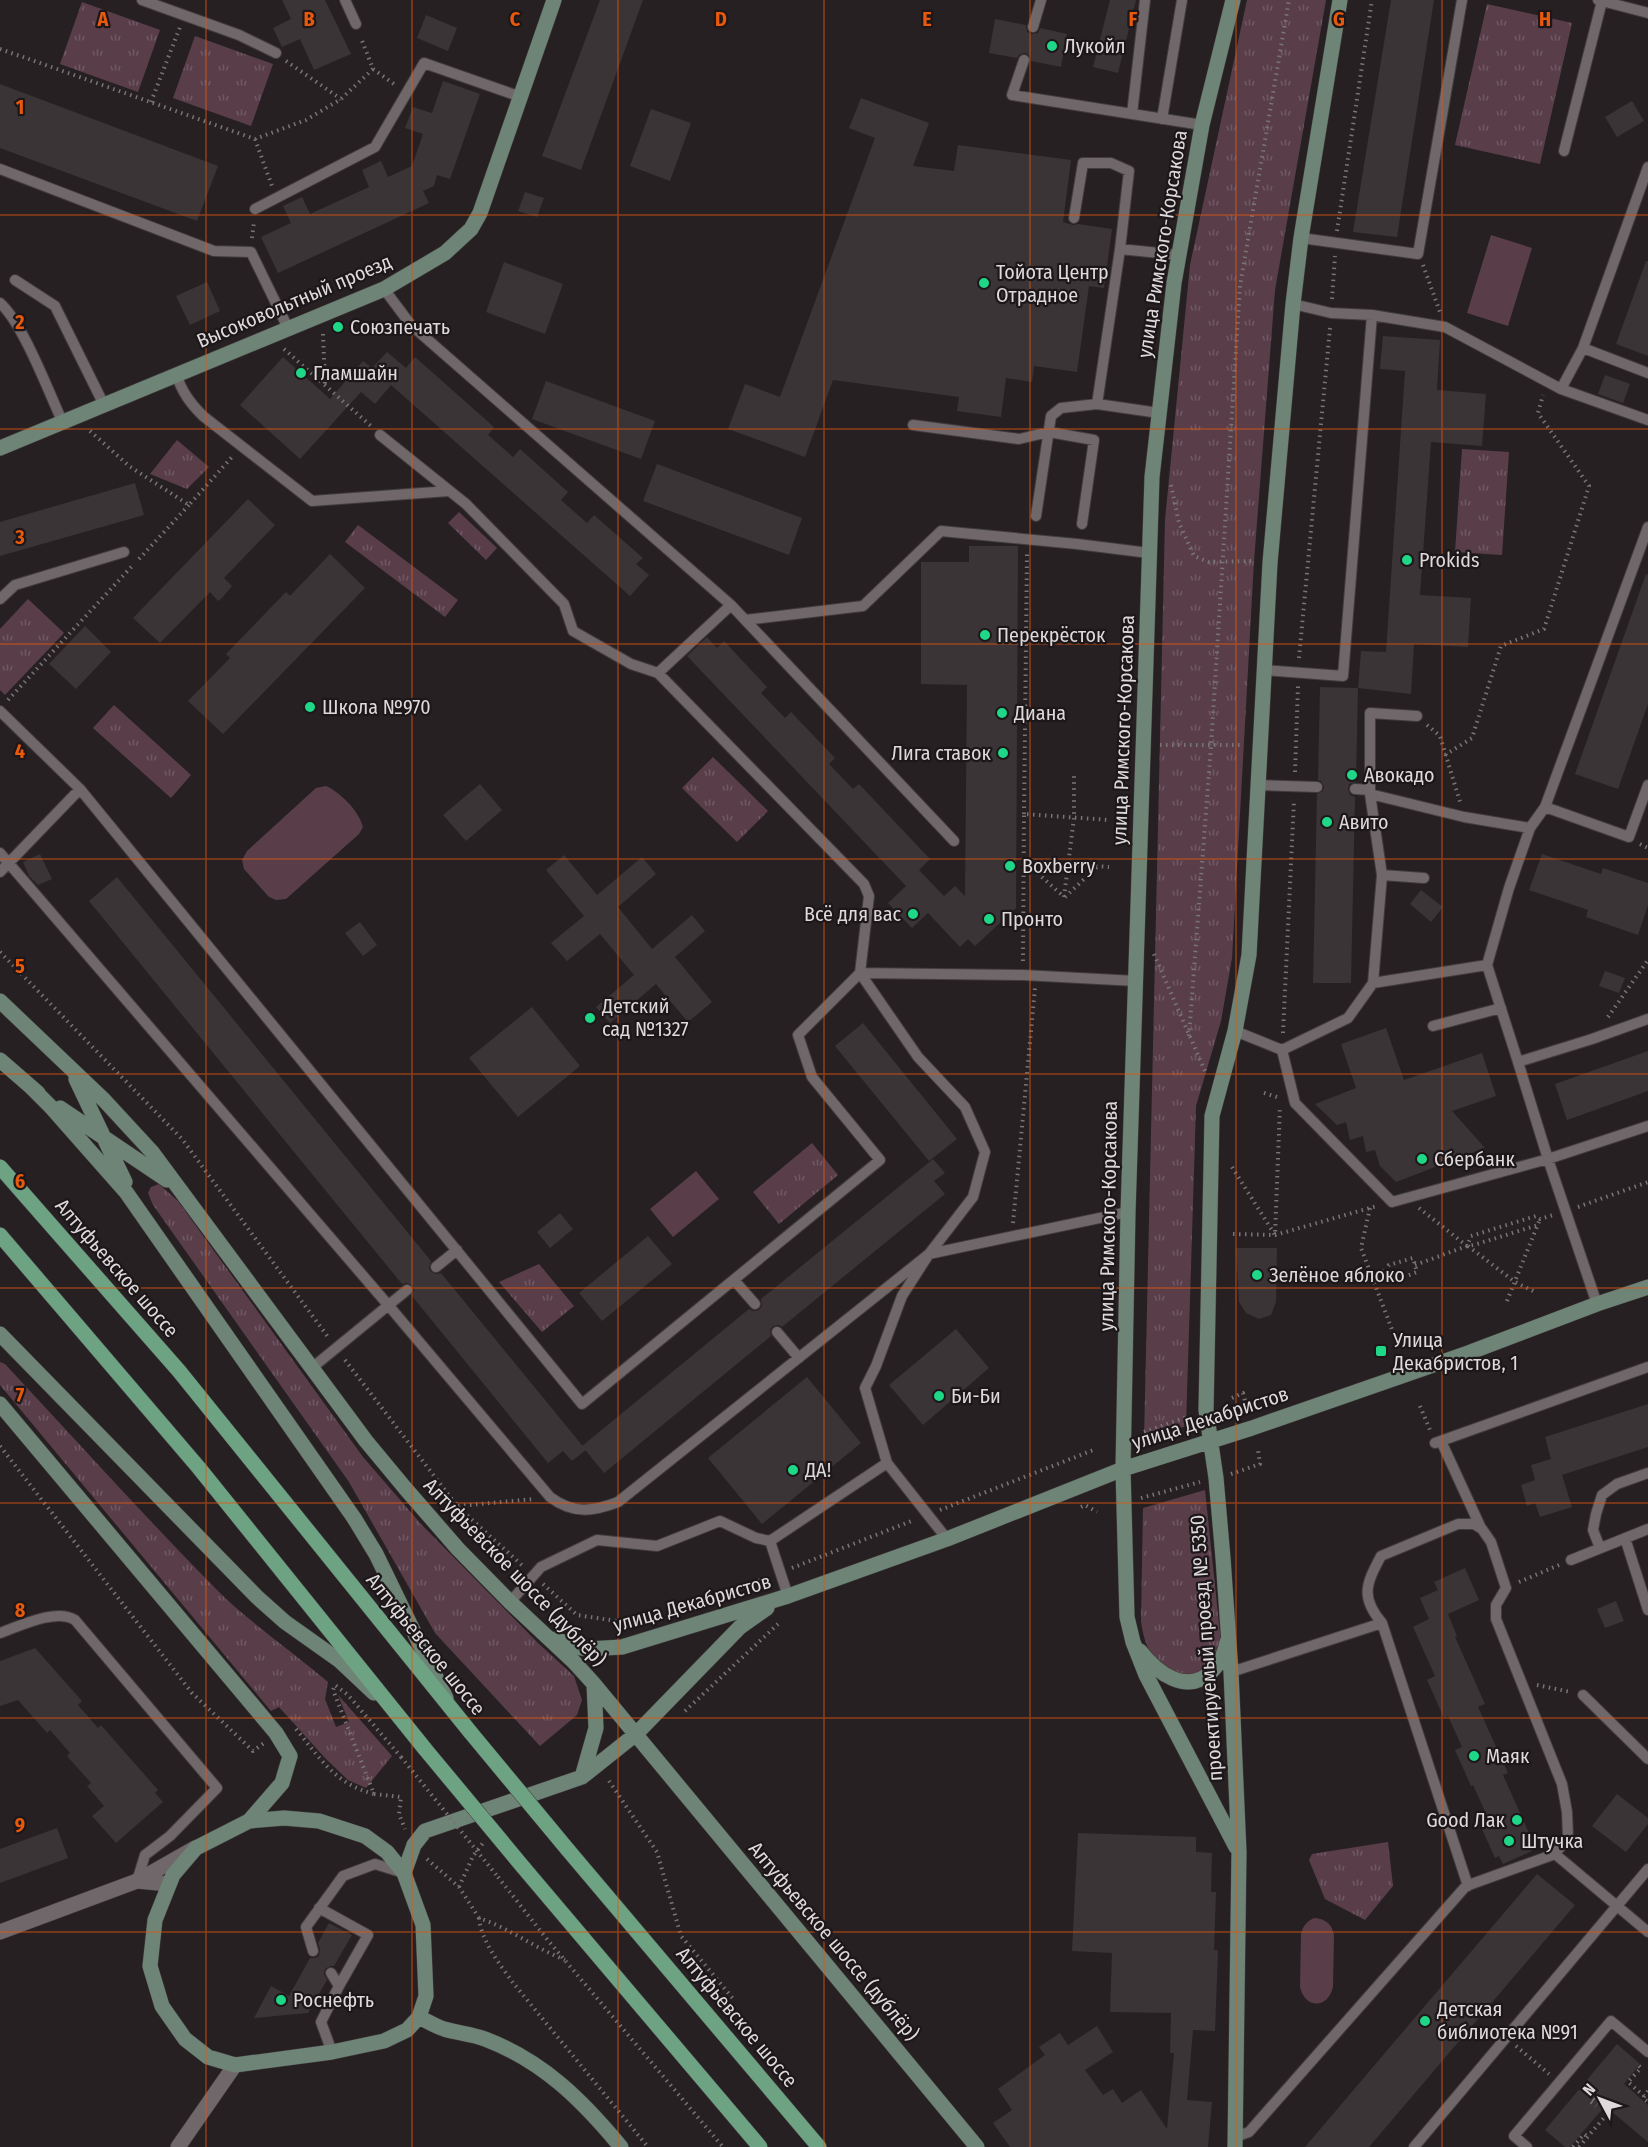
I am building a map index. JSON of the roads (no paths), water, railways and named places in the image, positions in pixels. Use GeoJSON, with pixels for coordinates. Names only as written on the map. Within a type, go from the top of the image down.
{"type":"FeatureCollection","features":[{"type":"Feature","properties":{"kind":"main road","name":"Высоковольтный проезд"},"geometry":{"type":"LineString","coordinates":[[0,448],[384,289],[445,253],[471,229],[480,213],[554,0]]}},
{"type":"Feature","properties":{"kind":"main road","name":"улица Римского-Корсакова"},"geometry":{"type":"LineString","coordinates":[[1123,1469],[1128,1212],[1152,477],[1179,255],[1202,125],[1233,0]]}},
{"type":"Feature","properties":{"kind":"main road"},"geometry":{"type":"LineString","coordinates":[[1210,1441],[1206,1410],[1212,1116],[1235,1031],[1249,955],[1270,563],[1293,304],[1301,238],[1340,0]]}},
{"type":"Feature","properties":{"kind":"main road","name":"Алтуфьевское шоссе (дублёр)"},"geometry":{"type":"LineString","coordinates":[[0,1001],[138,1136],[195,1207],[366,1441],[405,1488],[458,1549],[594,1684],[977,2147]]}},
{"type":"Feature","properties":{"kind":"main road"},"geometry":{"type":"LineString","coordinates":[[61,1059],[77,1081],[142,1214]]}},
{"type":"Feature","properties":{"kind":"main road"},"geometry":{"type":"LineString","coordinates":[[0,1060],[52,1104],[164,1177],[195,1207]]}},
{"type":"Feature","properties":{"kind":"main road"},"geometry":{"type":"LineString","coordinates":[[30,1086],[102,1163],[142,1214],[364,1534],[376,1554],[449,1706]]}},
{"type":"Feature","properties":{"kind":"main road","name":"Алтуфьевское шоссе"},"geometry":{"type":"LineString","coordinates":[[0,1167],[179,1371],[471,1733],[819,2147]]}},
{"type":"Feature","properties":{"kind":"main road"},"geometry":{"type":"LineString","coordinates":[[0,1235],[144,1401],[425,1749],[760,2147]]}},
{"type":"Feature","properties":{"kind":"main road","name":"улица Декабристов"},"geometry":{"type":"LineString","coordinates":[[540,1629],[563,1643],[576,1647],[605,1649],[638,1642],[788,1596],[946,1539],[1123,1469],[1468,1353],[1648,1287]]}},
{"type":"Feature","properties":{"kind":"main road"},"geometry":{"type":"LineString","coordinates":[[0,1334],[272,1612],[340,1661],[405,1723]]}},
{"type":"Feature","properties":{"kind":"main road"},"geometry":{"type":"LineString","coordinates":[[0,1342],[28,1363]]}},
{"type":"Feature","properties":{"kind":"main road"},"geometry":{"type":"LineString","coordinates":[[3,1407],[276,1733],[290,1756],[282,1783],[249,1821],[196,1848],[173,1875],[155,1920],[150,1966],[162,2006],[185,2039],[208,2057],[235,2065],[332,2052],[384,2041],[407,2030],[419,2017],[426,1996],[423,1925],[404,1873],[387,1852],[365,1836],[320,1821],[284,1818],[249,1821]]}},
{"type":"Feature","properties":{"kind":"main road","name":"проектируемый проезд № 5350"},"geometry":{"type":"LineString","coordinates":[[1210,1441],[1216,1478],[1231,1672],[1239,1852],[1235,2142]]}},
{"type":"Feature","properties":{"kind":"main road","name":"проектируемый проезд № 5350"},"geometry":{"type":"LineString","coordinates":[[1123,1469],[1127,1617],[1133,1642],[1146,1675],[1239,1852]]}},
{"type":"Feature","properties":{"kind":"main road","name":"улица Декабристов"},"geometry":{"type":"LineString","coordinates":[[404,1873],[414,1845],[425,1832],[582,1777],[636,1734],[740,1627],[788,1596]]}},
{"type":"Feature","properties":{"kind":"main road"},"geometry":{"type":"LineString","coordinates":[[1133,1642],[1149,1663],[1163,1675],[1179,1682],[1192,1683],[1205,1678],[1217,1666],[1225,1652],[1228,1633]]}},
{"type":"Feature","properties":{"kind":"main road"},"geometry":{"type":"LineString","coordinates":[[582,1777],[596,1728],[594,1684]]}},
{"type":"Feature","properties":{"kind":"main road"},"geometry":{"type":"LineString","coordinates":[[419,2017],[442,2028],[482,2038],[536,2065],[562,2083],[585,2104],[621,2147]]}},
{"type":"Feature","properties":{"kind":"street"},"geometry":{"type":"LineString","coordinates":[[0,1932],[137,1881],[196,1848]]}},
{"type":"Feature","properties":{"kind":"street"},"geometry":{"type":"LineString","coordinates":[[137,1881],[169,1884]]}},
{"type":"Feature","properties":{"kind":"street"},"geometry":{"type":"LineString","coordinates":[[178,2147],[235,2065]]}},
{"type":"Feature","properties":{"kind":"lane"},"geometry":{"type":"LineString","coordinates":[[142,0],[239,35],[276,53]]}},
{"type":"Feature","properties":{"kind":"lane"},"geometry":{"type":"LineString","coordinates":[[345,0],[356,24]]}},
{"type":"Feature","properties":{"kind":"lane"},"geometry":{"type":"LineString","coordinates":[[1033,27],[1041,0]]}},
{"type":"Feature","properties":{"kind":"lane"},"geometry":{"type":"LineString","coordinates":[[1132,114],[1145,0]]}},
{"type":"Feature","properties":{"kind":"lane"},"geometry":{"type":"LineString","coordinates":[[1162,119],[1182,0]]}},
{"type":"Feature","properties":{"kind":"lane"},"geometry":{"type":"LineString","coordinates":[[1301,238],[1418,254],[1462,0]]}},
{"type":"Feature","properties":{"kind":"lane"},"geometry":{"type":"LineString","coordinates":[[1564,151],[1600,1],[1648,14]]}},
{"type":"Feature","properties":{"kind":"lane"},"geometry":{"type":"LineString","coordinates":[[1024,60],[1012,95],[1202,125]]}},
{"type":"Feature","properties":{"kind":"lane"},"geometry":{"type":"LineString","coordinates":[[255,209],[375,147],[424,63],[521,97]]}},
{"type":"Feature","properties":{"kind":"lane"},"geometry":{"type":"LineString","coordinates":[[1074,218],[1083,163],[1111,163],[1129,171],[1097,404]]}},
{"type":"Feature","properties":{"kind":"lane"},"geometry":{"type":"LineString","coordinates":[[1561,389],[1583,348],[1648,167]]}},
{"type":"Feature","properties":{"kind":"lane"},"geometry":{"type":"LineString","coordinates":[[0,169],[214,251],[251,252],[288,328]]}},
{"type":"Feature","properties":{"kind":"lane"},"geometry":{"type":"LineString","coordinates":[[1120,249],[1179,255]]}},
{"type":"Feature","properties":{"kind":"lane"},"geometry":{"type":"LineString","coordinates":[[15,280],[55,306],[104,405]]}},
{"type":"Feature","properties":{"kind":"lane"},"geometry":{"type":"LineString","coordinates":[[384,289],[411,325],[731,604],[954,841]]}},
{"type":"Feature","properties":{"kind":"lane"},"geometry":{"type":"LineString","coordinates":[[0,303],[7,309],[19,329],[63,423]]}},
{"type":"Feature","properties":{"kind":"lane"},"geometry":{"type":"LineString","coordinates":[[1293,304],[1331,313],[1372,315],[1445,327],[1561,389],[1648,420]]}},
{"type":"Feature","properties":{"kind":"lane"},"geometry":{"type":"LineString","coordinates":[[1264,670],[1343,676],[1372,315]]}},
{"type":"Feature","properties":{"kind":"lane"},"geometry":{"type":"LineString","coordinates":[[1583,348],[1648,373]]}},
{"type":"Feature","properties":{"kind":"lane"},"geometry":{"type":"LineString","coordinates":[[176,374],[189,402],[312,501],[449,491]]}},
{"type":"Feature","properties":{"kind":"lane"},"geometry":{"type":"LineString","coordinates":[[1036,516],[1051,417],[1061,408],[1097,404],[1159,413]]}},
{"type":"Feature","properties":{"kind":"lane"},"geometry":{"type":"LineString","coordinates":[[913,425],[1019,439],[1049,432],[1095,440],[1082,524]]}},
{"type":"Feature","properties":{"kind":"lane"},"geometry":{"type":"LineString","coordinates":[[0,711],[80,789],[582,1404],[880,1160],[812,1077],[798,1035],[860,974],[869,897],[864,884],[658,673],[631,664],[573,631],[564,604],[466,504],[380,435]]}},
{"type":"Feature","properties":{"kind":"lane"},"geometry":{"type":"LineString","coordinates":[[1597,1304],[1548,1159],[1487,965],[1509,888],[1530,828],[1545,807],[1648,527]]}},
{"type":"Feature","properties":{"kind":"lane"},"geometry":{"type":"LineString","coordinates":[[745,620],[863,606],[941,531],[1149,553]]}},
{"type":"Feature","properties":{"kind":"lane"},"geometry":{"type":"LineString","coordinates":[[0,599],[15,585],[124,552]]}},
{"type":"Feature","properties":{"kind":"lane"},"geometry":{"type":"LineString","coordinates":[[658,673],[731,604]]}},
{"type":"Feature","properties":{"kind":"lane"},"geometry":{"type":"LineString","coordinates":[[1235,1031],[1282,1050],[1348,1018],[1373,983],[1382,875],[1370,792],[1370,713],[1417,717]]}},
{"type":"Feature","properties":{"kind":"lane"},"geometry":{"type":"LineString","coordinates":[[1258,785],[1317,787]]}},
{"type":"Feature","properties":{"kind":"lane"},"geometry":{"type":"LineString","coordinates":[[1545,807],[1629,837],[1648,785]]}},
{"type":"Feature","properties":{"kind":"lane"},"geometry":{"type":"LineString","coordinates":[[0,872],[80,789]]}},
{"type":"Feature","properties":{"kind":"lane"},"geometry":{"type":"LineString","coordinates":[[1355,789],[1464,817],[1530,828]]}},
{"type":"Feature","properties":{"kind":"lane"},"geometry":{"type":"LineString","coordinates":[[0,854],[389,1306],[550,1497],[564,1508],[600,1509],[618,1502],[929,1254],[1128,1212]]}},
{"type":"Feature","properties":{"kind":"lane"},"geometry":{"type":"LineString","coordinates":[[1382,875],[1424,878]]}},
{"type":"Feature","properties":{"kind":"lane"},"geometry":{"type":"LineString","coordinates":[[1373,983],[1487,965]]}},
{"type":"Feature","properties":{"kind":"lane"},"geometry":{"type":"LineString","coordinates":[[860,974],[1023,975],[1136,981]]}},
{"type":"Feature","properties":{"kind":"lane"},"geometry":{"type":"LineString","coordinates":[[860,974],[918,1057],[965,1107],[985,1152],[973,1197],[929,1254],[902,1296],[876,1366],[865,1388],[887,1463],[946,1539]]}},
{"type":"Feature","properties":{"kind":"lane"},"geometry":{"type":"LineString","coordinates":[[1433,1026],[1501,1008]]}},
{"type":"Feature","properties":{"kind":"lane"},"geometry":{"type":"LineString","coordinates":[[1518,1062],[1648,1019]]}},
{"type":"Feature","properties":{"kind":"lane"},"geometry":{"type":"LineString","coordinates":[[1282,1050],[1296,1103],[1392,1202],[1548,1159],[1648,1126]]}},
{"type":"Feature","properties":{"kind":"lane"},"geometry":{"type":"LineString","coordinates":[[436,1267],[457,1250]]}},
{"type":"Feature","properties":{"kind":"lane"},"geometry":{"type":"LineString","coordinates":[[734,1280],[755,1304]]}},
{"type":"Feature","properties":{"kind":"lane"},"geometry":{"type":"LineString","coordinates":[[313,1367],[407,1290]]}},
{"type":"Feature","properties":{"kind":"lane"},"geometry":{"type":"LineString","coordinates":[[777,1332],[799,1358]]}},
{"type":"Feature","properties":{"kind":"lane"},"geometry":{"type":"LineString","coordinates":[[1235,2142],[1249,2132],[1468,1886],[1555,1854],[1568,1837],[1567,1812],[1562,1784],[1496,1619],[1496,1605],[1506,1588],[1491,1542],[1482,1529],[1438,1442],[1648,1366]]}},
{"type":"Feature","properties":{"kind":"lane"},"geometry":{"type":"LineString","coordinates":[[510,1602],[541,1567],[597,1540],[657,1546],[720,1521],[756,1538],[770,1541],[887,1463]]}},
{"type":"Feature","properties":{"kind":"lane"},"geometry":{"type":"LineString","coordinates":[[1600,1548],[1593,1530],[1602,1496],[1617,1484],[1648,1473]]}},
{"type":"Feature","properties":{"kind":"lane"},"geometry":{"type":"LineString","coordinates":[[1468,1886],[1383,1623],[1371,1609],[1368,1584],[1381,1556],[1458,1524],[1474,1524],[1482,1529]]}},
{"type":"Feature","properties":{"kind":"lane"},"geometry":{"type":"LineString","coordinates":[[1571,1560],[1648,1529]]}},
{"type":"Feature","properties":{"kind":"lane"},"geometry":{"type":"LineString","coordinates":[[1625,1538],[1648,1610]]}},
{"type":"Feature","properties":{"kind":"lane"},"geometry":{"type":"LineString","coordinates":[[770,1541],[788,1596]]}},
{"type":"Feature","properties":{"kind":"lane"},"geometry":{"type":"LineString","coordinates":[[0,1633],[56,1615],[69,1616],[75,1620],[218,1788],[171,1836],[145,1856],[137,1881]]}},
{"type":"Feature","properties":{"kind":"lane"},"geometry":{"type":"LineString","coordinates":[[1231,1672],[1383,1623]]}},
{"type":"Feature","properties":{"kind":"lane"},"geometry":{"type":"LineString","coordinates":[[1583,1695],[1648,1759]]}},
{"type":"Feature","properties":{"kind":"lane"},"geometry":{"type":"LineString","coordinates":[[1555,1854],[1648,1932]]}},
{"type":"Feature","properties":{"kind":"lane"},"geometry":{"type":"LineString","coordinates":[[313,1952],[306,1927],[343,1876],[375,1864],[404,1873]]}},
{"type":"Feature","properties":{"kind":"lane"},"geometry":{"type":"LineString","coordinates":[[1414,2147],[1648,1869]]}},
{"type":"Feature","properties":{"kind":"lane"},"geometry":{"type":"LineString","coordinates":[[320,1908],[368,1935],[321,2022],[332,2052]]}},
{"type":"Feature","properties":{"kind":"lane"},"geometry":{"type":"LineString","coordinates":[[331,1973],[339,1986]]}},
{"type":"Feature","properties":{"kind":"lane"},"geometry":{"type":"LineString","coordinates":[[1527,2147],[1514,2136],[1611,2021],[1648,2052]]}},
{"type":"Feature","properties":{"kind":"place","name":"Лукойл"},"geometry":{"type":"Point","coordinates":[1052,46]}},
{"type":"Feature","properties":{"kind":"place","name":"Тойота Центр Отрадное"},"geometry":{"type":"Point","coordinates":[984,283]}},
{"type":"Feature","properties":{"kind":"place","name":"Союзпечать"},"geometry":{"type":"Point","coordinates":[338,327]}},
{"type":"Feature","properties":{"kind":"place","name":"Гламшайн"},"geometry":{"type":"Point","coordinates":[301,373]}},
{"type":"Feature","properties":{"kind":"place","name":"Prokids"},"geometry":{"type":"Point","coordinates":[1407,560]}},
{"type":"Feature","properties":{"kind":"place","name":"Перекрёсток"},"geometry":{"type":"Point","coordinates":[985,635]}},
{"type":"Feature","properties":{"kind":"place","name":"Школа №970"},"geometry":{"type":"Point","coordinates":[310,707]}},
{"type":"Feature","properties":{"kind":"place","name":"Диана"},"geometry":{"type":"Point","coordinates":[1002,713]}},
{"type":"Feature","properties":{"kind":"place","name":"Лига ставок"},"geometry":{"type":"Point","coordinates":[1003,753]}},
{"type":"Feature","properties":{"kind":"place","name":"Авокадо"},"geometry":{"type":"Point","coordinates":[1352,775]}},
{"type":"Feature","properties":{"kind":"place","name":"Авито"},"geometry":{"type":"Point","coordinates":[1327,822]}},
{"type":"Feature","properties":{"kind":"place","name":"Boxberry"},"geometry":{"type":"Point","coordinates":[1010,866]}},
{"type":"Feature","properties":{"kind":"place","name":"Всё для вас"},"geometry":{"type":"Point","coordinates":[913,914]}},
{"type":"Feature","properties":{"kind":"place","name":"Пронто"},"geometry":{"type":"Point","coordinates":[989,919]}},
{"type":"Feature","properties":{"kind":"place","name":"Детский сад №1327"},"geometry":{"type":"Point","coordinates":[590,1018]}},
{"type":"Feature","properties":{"kind":"place","name":"Сбербанк"},"geometry":{"type":"Point","coordinates":[1422,1159]}},
{"type":"Feature","properties":{"kind":"place","name":"Зелёное яблоко"},"geometry":{"type":"Point","coordinates":[1257,1275]}},
{"type":"Feature","properties":{"kind":"place","name":"Улица Декабристов, 1"},"geometry":{"type":"Point","coordinates":[1381,1351]}},
{"type":"Feature","properties":{"kind":"place","name":"Би-Би"},"geometry":{"type":"Point","coordinates":[939,1396]}},
{"type":"Feature","properties":{"kind":"place","name":"ДА!"},"geometry":{"type":"Point","coordinates":[793,1470]}},
{"type":"Feature","properties":{"kind":"place","name":"Маяк"},"geometry":{"type":"Point","coordinates":[1474,1756]}},
{"type":"Feature","properties":{"kind":"place","name":"Good Лак"},"geometry":{"type":"Point","coordinates":[1517,1820]}},
{"type":"Feature","properties":{"kind":"place","name":"Штучка"},"geometry":{"type":"Point","coordinates":[1509,1841]}},
{"type":"Feature","properties":{"kind":"place","name":"Роснефть"},"geometry":{"type":"Point","coordinates":[281,2000]}},
{"type":"Feature","properties":{"kind":"place","name":"Детская библиотека №91"},"geometry":{"type":"Point","coordinates":[1425,2021]}}]}
